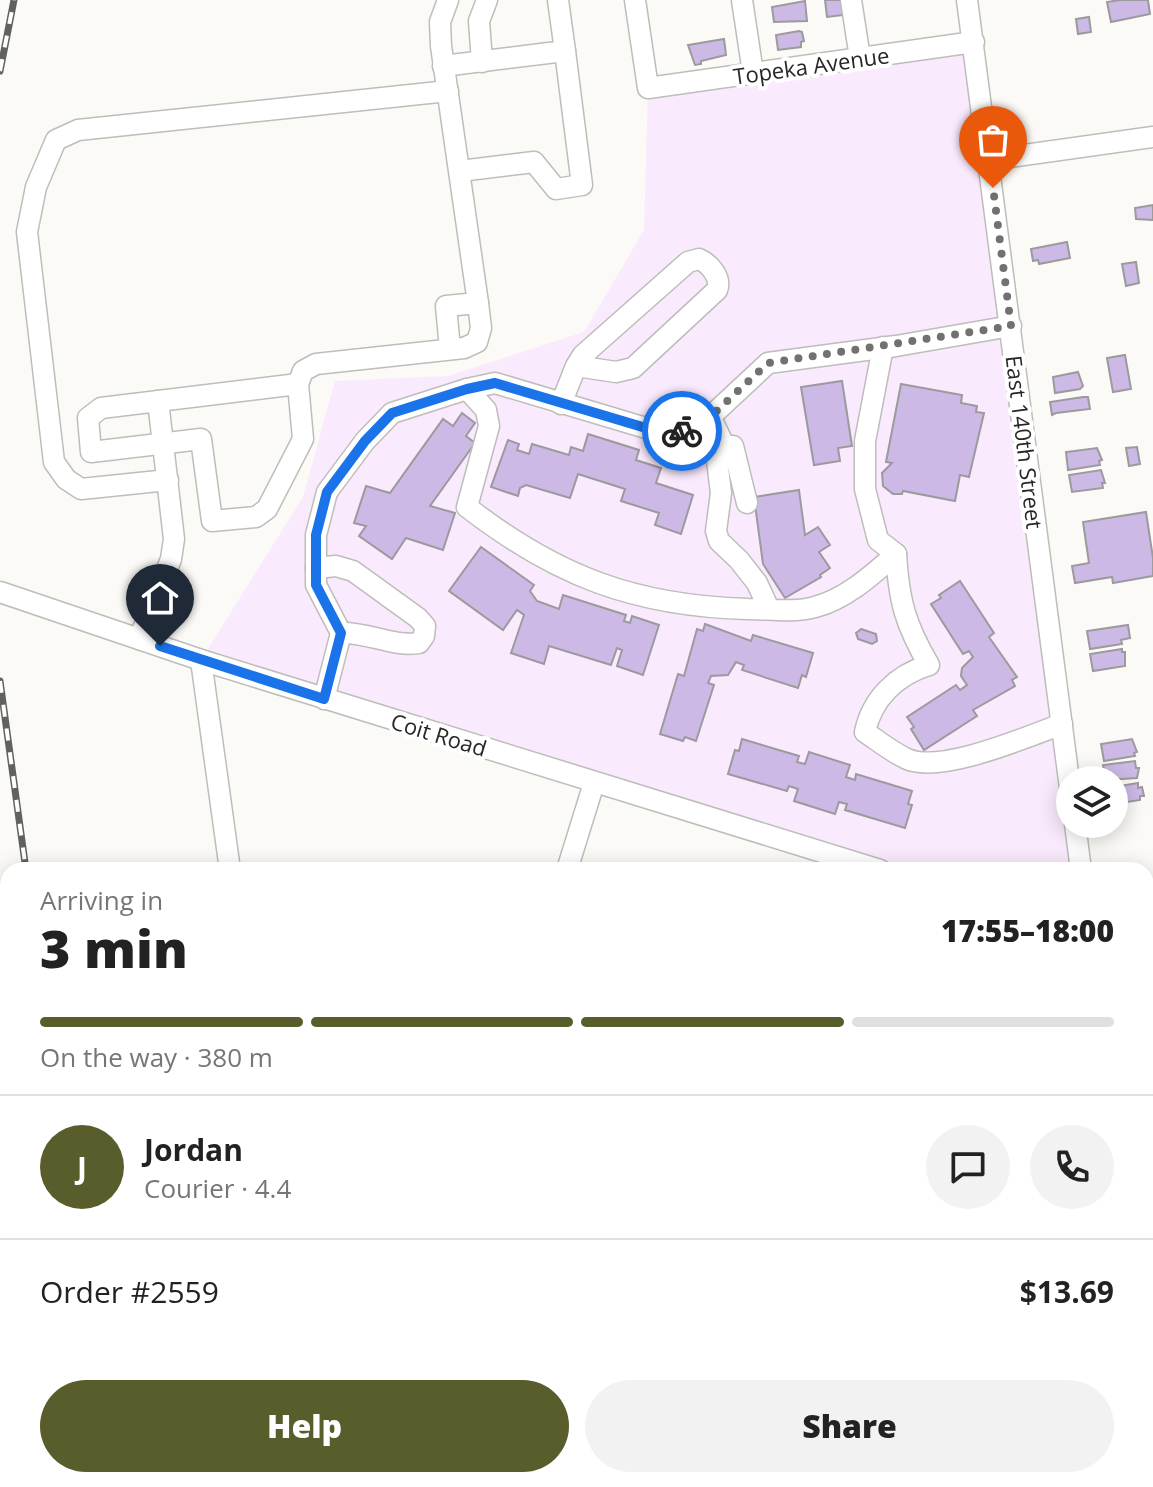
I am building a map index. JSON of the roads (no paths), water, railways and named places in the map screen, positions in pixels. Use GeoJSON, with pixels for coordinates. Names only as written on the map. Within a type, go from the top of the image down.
{"type":"FeatureCollection","features":[{"type":"Feature","properties":{"kind":"street"},"geometry":{"type":"LineString","coordinates":[[298,384],[101,408],[88,418],[91,452],[201,439],[212,521],[256,517],[267,509],[303,439],[298,384],[303,371],[316,364],[464,348],[477,342],[481,328],[478,303],[443,66],[440,22],[448,0]]}},
{"type":"Feature","properties":{"kind":"street"},"geometry":{"type":"LineString","coordinates":[[482,62],[479,21],[487,0]]}},
{"type":"Feature","properties":{"kind":"street"},"geometry":{"type":"LineString","coordinates":[[460,171],[534,162],[556,189],[582,185],[558,0]]}},
{"type":"Feature","properties":{"kind":"street","name":"Topeka Avenue"},"geometry":{"type":"LineString","coordinates":[[635,0],[648,88],[974,42]]}},
{"type":"Feature","properties":{"kind":"street"},"geometry":{"type":"LineString","coordinates":[[742,0],[753,73]]}},
{"type":"Feature","properties":{"kind":"street"},"geometry":{"type":"LineString","coordinates":[[851,0],[860,58]]}},
{"type":"Feature","properties":{"kind":"street","name":"East 140th Street"},"geometry":{"type":"LineString","coordinates":[[967,0],[1067,766]]}},
{"type":"Feature","properties":{"kind":"street"},"geometry":{"type":"LineString","coordinates":[[443,66],[565,51]]}},
{"type":"Feature","properties":{"kind":"street"},"geometry":{"type":"LineString","coordinates":[[168,480],[81,489],[66,479],[54,462],[27,232],[36,187],[56,140],[78,130],[448,91]]}},
{"type":"Feature","properties":{"kind":"street"},"geometry":{"type":"LineString","coordinates":[[989,160],[1153,137]]}},
{"type":"Feature","properties":{"kind":"street"},"geometry":{"type":"LineString","coordinates":[[561,404],[576,366],[594,344],[693,259],[706,262],[718,278],[717,290],[633,368],[616,372],[576,366]]}},
{"type":"Feature","properties":{"kind":"street"},"geometry":{"type":"LineString","coordinates":[[450,349],[446,306],[478,303]]}},
{"type":"Feature","properties":{"kind":"street"},"geometry":{"type":"LineString","coordinates":[[324,699],[341,633],[316,585],[316,535],[327,492],[365,441],[392,413],[495,383],[646,428],[694,432],[768,363],[1011,326]]}},
{"type":"Feature","properties":{"kind":"street"},"geometry":{"type":"LineString","coordinates":[[883,347],[865,441],[865,489],[878,540],[896,554],[899,593],[913,637],[929,665],[884,690],[869,714],[865,732],[908,760],[934,763],[972,755],[1062,724]]}},
{"type":"Feature","properties":{"kind":"street"},"geometry":{"type":"LineString","coordinates":[[467,389],[486,410],[489,426],[467,507],[508,539],[562,569],[631,595],[699,607],[814,608],[840,597],[870,577],[896,554]]}},
{"type":"Feature","properties":{"kind":"street"},"geometry":{"type":"LineString","coordinates":[[139,639],[171,559],[174,539],[158,401]]}},
{"type":"Feature","properties":{"kind":"street"},"geometry":{"type":"LineString","coordinates":[[710,416],[725,447]]}},
{"type":"Feature","properties":{"kind":"street"},"geometry":{"type":"LineString","coordinates":[[747,503],[733,446],[725,447],[716,452],[721,493],[716,531],[719,541],[757,583],[769,609]]}},
{"type":"Feature","properties":{"kind":"street"},"geometry":{"type":"LineString","coordinates":[[316,568],[343,566],[353,571],[425,626],[419,643],[406,645],[359,632],[341,633]]}},
{"type":"Feature","properties":{"kind":"street","name":"Coit Road"},"geometry":{"type":"LineString","coordinates":[[0,592],[324,699],[854,862]]}},
{"type":"Feature","properties":{"kind":"street"},"geometry":{"type":"LineString","coordinates":[[201,660],[230,862]]}},
{"type":"Feature","properties":{"kind":"street"},"geometry":{"type":"LineString","coordinates":[[569,862],[594,783]]}},
{"type":"Feature","properties":{"kind":"street"},"geometry":{"type":"LineString","coordinates":[[1077,838],[1080,862]]}},
{"type":"Feature","properties":{"kind":"railway"},"geometry":{"type":"LineString","coordinates":[[0,71],[14,0]]}},
{"type":"Feature","properties":{"kind":"railway"},"geometry":{"type":"LineString","coordinates":[[0,681],[25,862]]}}]}
